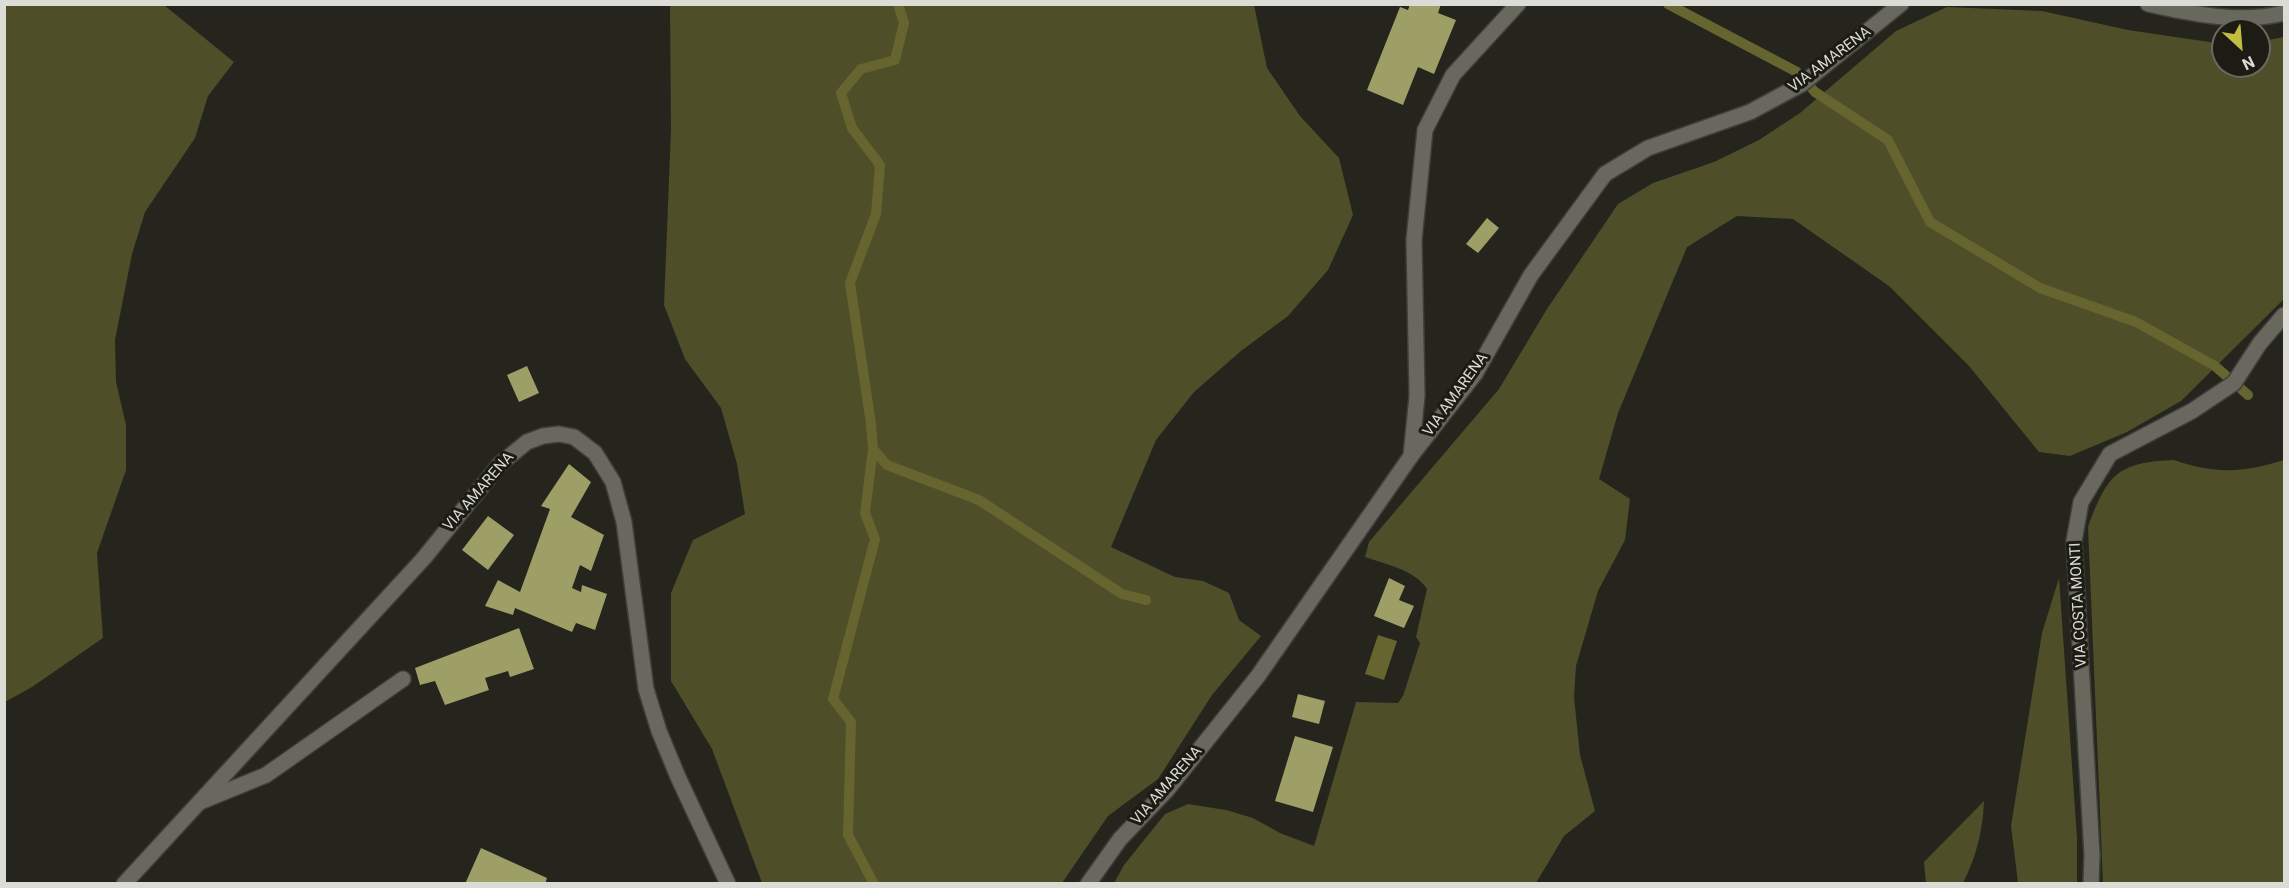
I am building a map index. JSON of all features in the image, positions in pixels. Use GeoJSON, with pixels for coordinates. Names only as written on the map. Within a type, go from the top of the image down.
{"type":"FeatureCollection","features":[{"type":"Feature","properties":{"kind":"street"},"geometry":{"type":"LineString","coordinates":[[1411,456],[1418,396],[1414,240],[1425,130],[1453,75],[1518,4]]}},
{"type":"Feature","properties":{"kind":"street","name":"VIA AMARENA"},"geometry":{"type":"LineString","coordinates":[[1088,884],[1120,838],[1167,790],[1258,675],[1411,456],[1475,374],[1531,275],[1605,174],[1648,148],[1750,112],[1802,84],[1901,4]]}},
{"type":"Feature","properties":{"kind":"street"},"geometry":{"type":"LineString","coordinates":[[2148,4],[2204,16],[2272,16],[2284,13]]}},
{"type":"Feature","properties":{"kind":"street","name":"VIA COSTA MONTI"},"geometry":{"type":"LineString","coordinates":[[2091,884],[2092,855],[2074,541],[2081,502],[2110,454],[2192,411],[2234,383],[2260,343],[2284,315]]}},
{"type":"Feature","properties":{"kind":"street","name":"VIA AMARENA"},"geometry":{"type":"LineString","coordinates":[[124,884],[424,558],[500,464],[527,442],[543,436],[559,434],[574,436],[595,453],[613,482],[624,522],[646,689],[678,777],[728,884]]}},
{"type":"Feature","properties":{"kind":"street"},"geometry":{"type":"LineString","coordinates":[[200,802],[266,775],[403,679]]}},
{"type":"Feature","properties":{"kind":"shaded area"},"geometry":{"type":"Polygon","coordinates":[[[5,4],[164,5],[234,62],[208,96],[195,138],[145,212],[132,254],[115,340],[116,382],[126,425],[126,470],[97,553],[103,638],[32,687],[5,702],[5,4]]]}},
{"type":"Feature","properties":{"kind":"shaded area"},"geometry":{"type":"Polygon","coordinates":[[[670,5],[1254,5],[1267,68],[1300,116],[1339,158],[1353,215],[1328,270],[1288,316],[1241,351],[1194,392],[1156,440],[1111,547],[1175,577],[1203,581],[1229,593],[1239,620],[1261,636],[1212,695],[1158,779],[1108,816],[1062,883],[762,883],[712,749],[671,681],[671,593],[693,540],[745,514],[737,464],[721,408],[685,359],[664,305],[671,129],[670,5]]]}},
{"type":"Feature","properties":{"kind":"shaded area"},"geometry":{"type":"Polygon","coordinates":[[[1947,7],[2042,11],[2128,30],[2211,42],[2211,78],[2271,78],[2271,40],[2284,37],[2284,299],[2181,401],[2127,432],[2070,456],[2039,452],[1969,366],[1889,286],[1793,219],[1737,216],[1687,247],[1618,413],[1599,479],[1630,499],[1625,540],[1598,591],[1576,666],[1574,697],[1580,755],[1595,811],[1564,836],[1536,883],[1114,883],[1124,865],[1165,814],[1188,804],[1226,810],[1253,818],[1280,833],[1314,846],[1356,702],[1398,703],[1403,696],[1420,643],[1416,637],[1427,589],[1422,582],[1407,572],[1365,557],[1369,542],[1499,389],[1547,309],[1618,204],[1653,183],[1714,162],[1759,140],[1800,113],[1896,31],[1947,7]]]}},
{"type":"Feature","properties":{"kind":"shaded area"},"geometry":{"type":"Polygon","coordinates":[[[2174,460],[2202,468],[2229,470],[2256,467],[2284,460],[2284,883],[2103,883],[2088,527],[2101,495],[2116,475],[2139,464],[2174,460]]]}},
{"type":"Feature","properties":{"kind":"shaded area"},"geometry":{"type":"Polygon","coordinates":[[[2059,578],[2077,838],[2077,883],[2018,883],[2011,826],[2042,633],[2059,578]]]}},
{"type":"Feature","properties":{"kind":"shaded area"},"geometry":{"type":"Polygon","coordinates":[[[1378,635],[1397,641],[1384,680],[1365,674],[1378,635]]]}},
{"type":"Feature","properties":{"kind":"shaded area"},"geometry":{"type":"Polygon","coordinates":[[[1984,801],[1978,844],[1963,883],[1926,883],[1924,862],[1984,801]]]}},
{"type":"Feature","properties":{"kind":"building"},"geometry":{"type":"Polygon","coordinates":[[[1410,4],[1441,4],[1438,13],[1456,20],[1434,74],[1418,67],[1403,105],[1367,90],[1400,7],[1408,10],[1410,4]]]}},
{"type":"Feature","properties":{"kind":"building"},"geometry":{"type":"Polygon","coordinates":[[[1487,218],[1499,228],[1478,253],[1466,244],[1487,218]]]}},
{"type":"Feature","properties":{"kind":"building"},"geometry":{"type":"Polygon","coordinates":[[[527,366],[539,393],[519,402],[507,375],[527,366]]]}},
{"type":"Feature","properties":{"kind":"building"},"geometry":{"type":"Polygon","coordinates":[[[569,464],[591,482],[571,517],[604,535],[591,571],[580,565],[572,588],[581,592],[582,585],[607,594],[595,630],[576,623],[572,632],[515,608],[513,615],[485,606],[498,580],[520,592],[550,509],[541,506],[569,464]]]}},
{"type":"Feature","properties":{"kind":"building"},"geometry":{"type":"Polygon","coordinates":[[[488,516],[514,535],[488,570],[462,550],[488,516]]]}},
{"type":"Feature","properties":{"kind":"building"},"geometry":{"type":"Polygon","coordinates":[[[1389,578],[1405,586],[1399,600],[1414,606],[1404,628],[1374,616],[1389,578]]]}},
{"type":"Feature","properties":{"kind":"building"},"geometry":{"type":"Polygon","coordinates":[[[519,628],[534,669],[510,677],[508,671],[485,678],[489,690],[445,705],[435,681],[420,685],[415,668],[519,628]]]}},
{"type":"Feature","properties":{"kind":"building"},"geometry":{"type":"Polygon","coordinates":[[[1298,694],[1325,701],[1319,724],[1292,717],[1298,694]]]}},
{"type":"Feature","properties":{"kind":"building"},"geometry":{"type":"Polygon","coordinates":[[[1295,736],[1333,747],[1313,812],[1275,801],[1295,736]]]}},
{"type":"Feature","properties":{"kind":"building"},"geometry":{"type":"Polygon","coordinates":[[[481,848],[547,878],[545,884],[465,884],[481,848]]]}},
{"type":"Feature","properties":{"kind":"waterway"},"geometry":{"type":"LineString","coordinates":[[874,884],[848,835],[851,722],[833,699],[875,539],[865,513],[873,449],[850,283],[876,214],[880,165],[852,128],[841,93],[861,69],[895,60],[904,23],[898,4]]}},
{"type":"Feature","properties":{"kind":"waterway"},"geometry":{"type":"LineString","coordinates":[[1668,4],[1797,72],[1815,92],[1888,140],[1930,222],[2040,288],[2136,322],[2215,366],[2248,395]]}},
{"type":"Feature","properties":{"kind":"waterway"},"geometry":{"type":"LineString","coordinates":[[873,449],[887,465],[979,500],[1122,594],[1146,600]]}}]}
